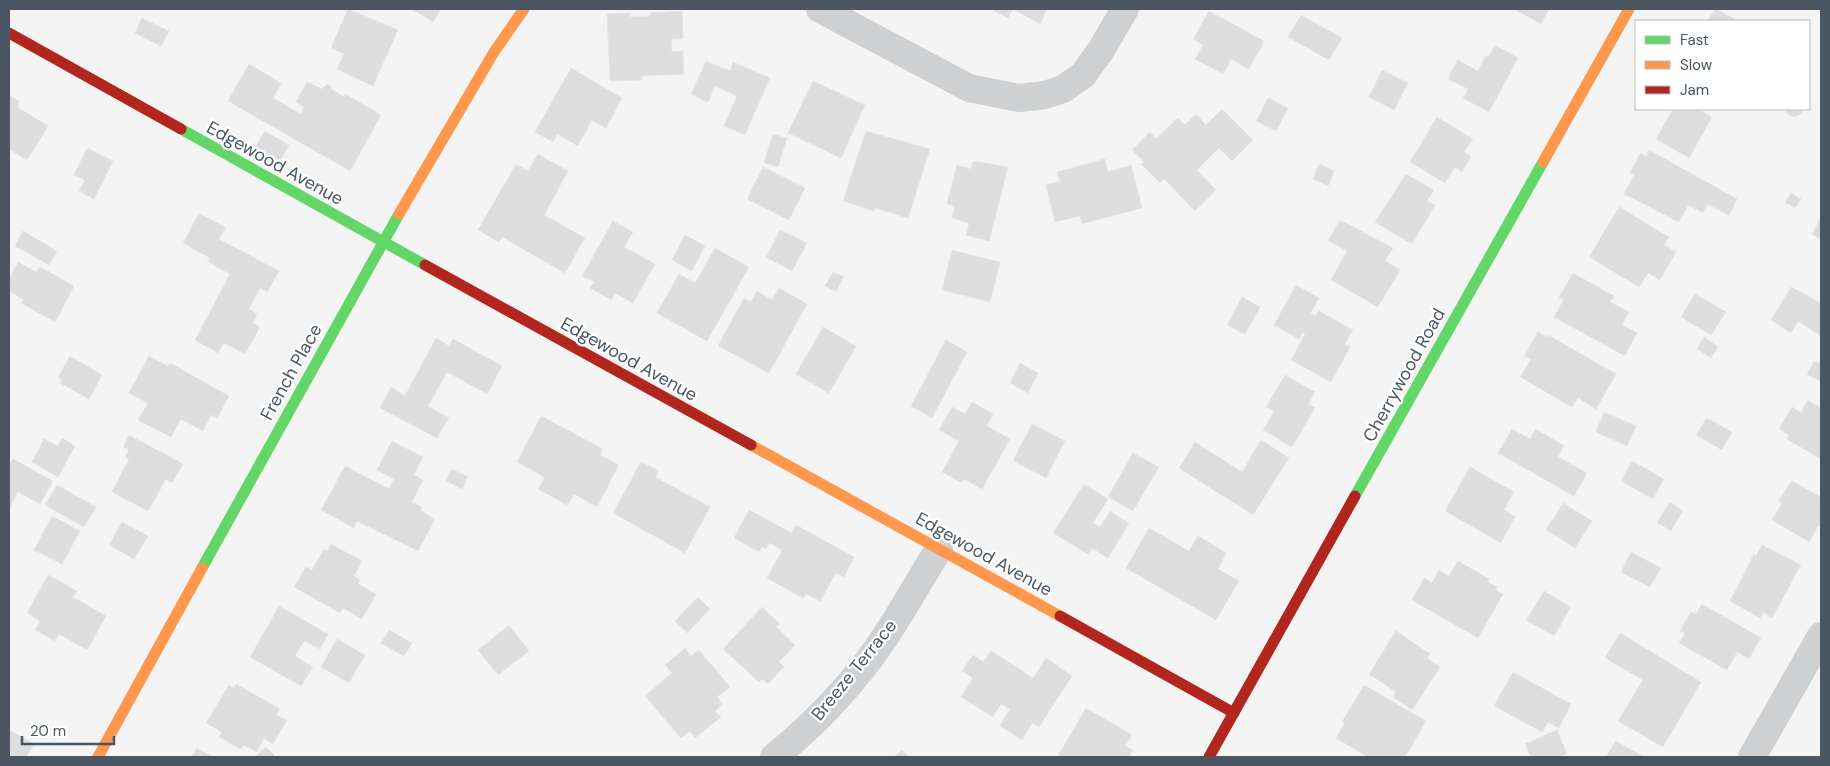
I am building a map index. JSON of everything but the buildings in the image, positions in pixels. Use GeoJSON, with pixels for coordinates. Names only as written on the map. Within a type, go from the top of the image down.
{"type":"FeatureCollection","features":[{"type":"Feature","properties":{"kind":"street","name":"French Place"},"geometry":{"type":"LineString","coordinates":[[98,757],[382,243],[494,52],[524,9]]}},
{"type":"Feature","properties":{"kind":"street"},"geometry":{"type":"LineString","coordinates":[[820,9],[969,88],[1019,98],[1045,96],[1063,89],[1083,75],[1101,50],[1124,9]]}},
{"type":"Feature","properties":{"kind":"street","name":"Cherrywood Road"},"geometry":{"type":"LineString","coordinates":[[1209,757],[1629,9]]}},
{"type":"Feature","properties":{"kind":"street","name":"Edgewood Avenue"},"geometry":{"type":"LineString","coordinates":[[9,33],[382,243],[939,549],[1234,714]]}},
{"type":"Feature","properties":{"kind":"street","name":"Breeze Terrace"},"geometry":{"type":"LineString","coordinates":[[774,757],[793,742],[838,695],[882,641],[939,549]]}},
{"type":"Feature","properties":{"kind":"street"},"geometry":{"type":"LineString","coordinates":[[1752,757],[1821,636]]}},
{"type":"Feature","properties":{"kind":"traffic: fast"},"geometry":{"type":"LineString","coordinates":[[181,129],[425,265]]}},
{"type":"Feature","properties":{"kind":"traffic: fast"},"geometry":{"type":"LineString","coordinates":[[1355,496],[1543,162]]}},
{"type":"Feature","properties":{"kind":"traffic: fast"},"geometry":{"type":"LineString","coordinates":[[202,568],[399,214]]}},
{"type":"Feature","properties":{"kind":"traffic: slow"},"geometry":{"type":"LineString","coordinates":[[399,214],[494,52],[524,9]]}},
{"type":"Feature","properties":{"kind":"traffic: slow"},"geometry":{"type":"LineString","coordinates":[[1543,162],[1629,9]]}},
{"type":"Feature","properties":{"kind":"traffic: slow"},"geometry":{"type":"LineString","coordinates":[[751,445],[1060,616]]}},
{"type":"Feature","properties":{"kind":"traffic: slow"},"geometry":{"type":"LineString","coordinates":[[98,757],[202,568]]}},
{"type":"Feature","properties":{"kind":"traffic: jam"},"geometry":{"type":"LineString","coordinates":[[9,33],[181,129]]}},
{"type":"Feature","properties":{"kind":"traffic: jam"},"geometry":{"type":"LineString","coordinates":[[425,265],[751,445]]}},
{"type":"Feature","properties":{"kind":"traffic: jam"},"geometry":{"type":"LineString","coordinates":[[1209,757],[1355,496]]}},
{"type":"Feature","properties":{"kind":"traffic: jam"},"geometry":{"type":"LineString","coordinates":[[1060,616],[1234,713]]}}]}
